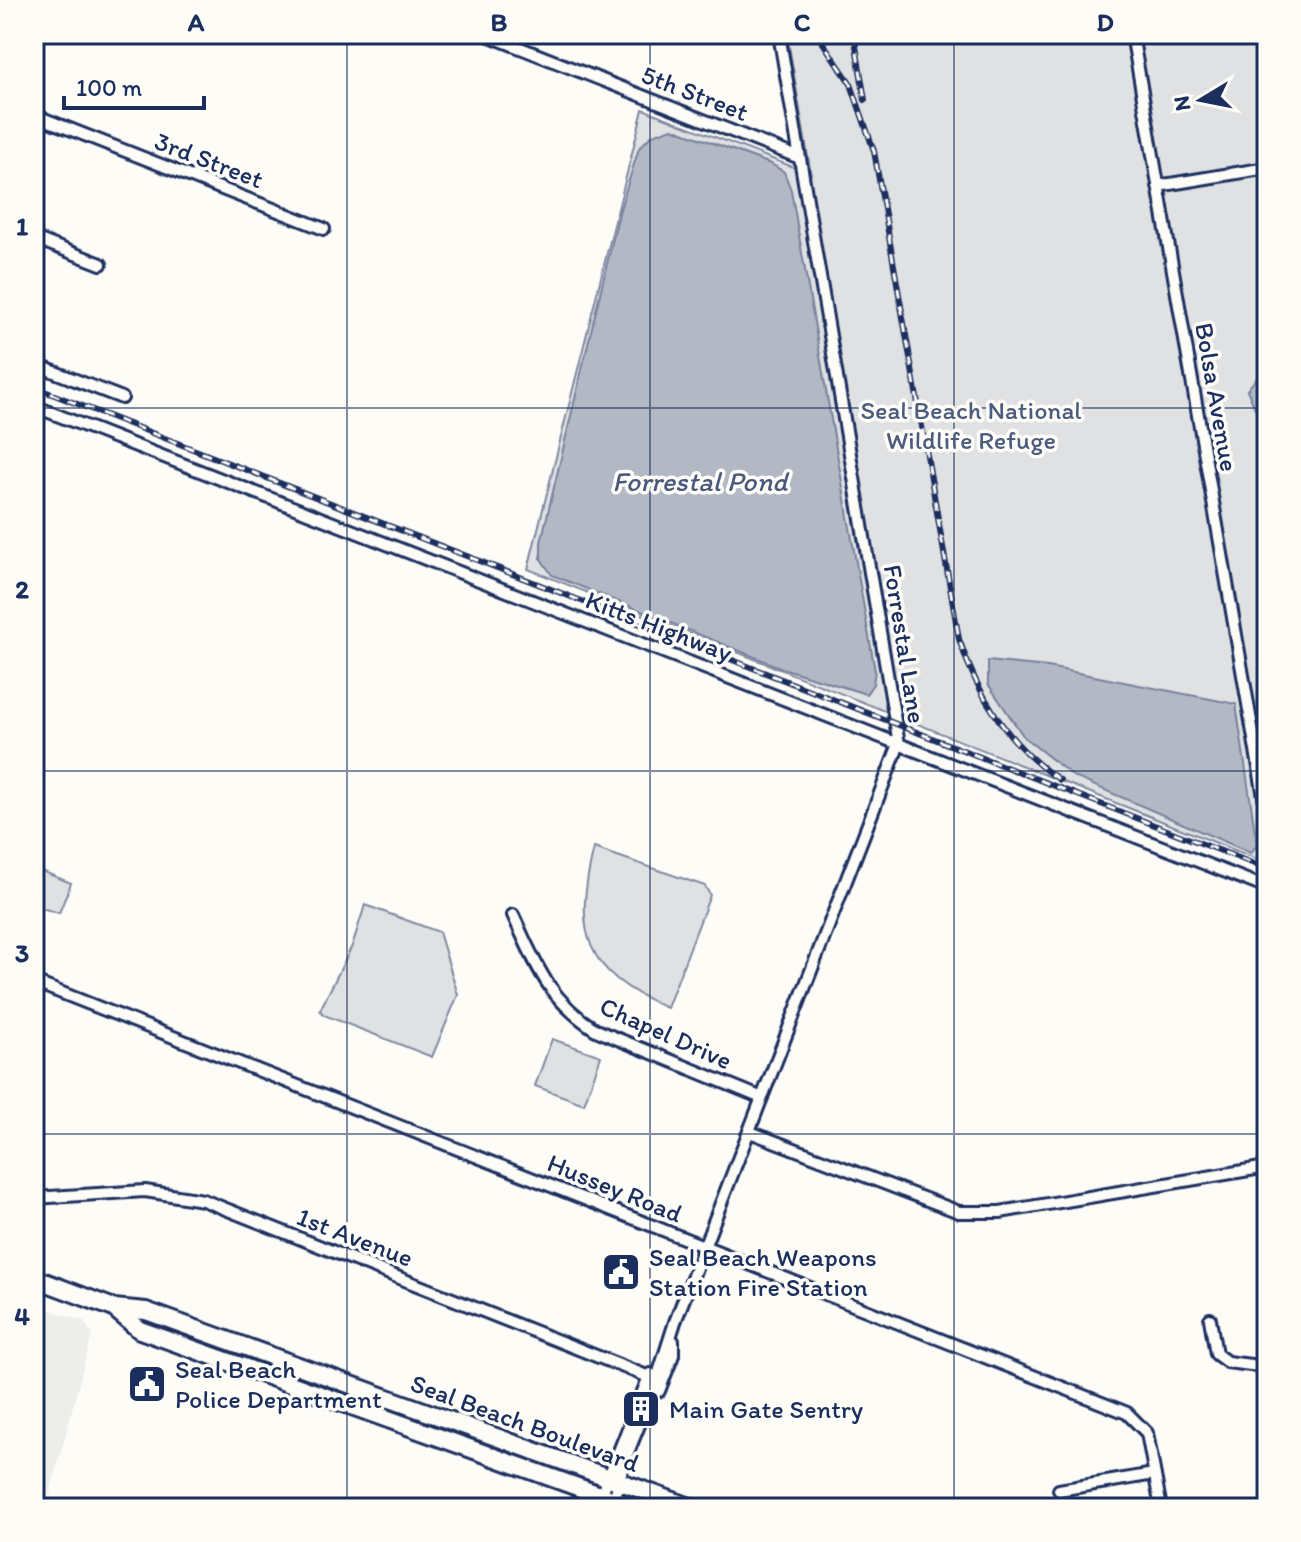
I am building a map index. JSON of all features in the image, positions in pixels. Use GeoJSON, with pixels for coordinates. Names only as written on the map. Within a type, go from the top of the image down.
{"type":"FeatureCollection","features":[{"type":"Feature","properties":{"kind":"main road","name":"Seal Beach Boulevard"},"geometry":{"type":"LineString","coordinates":[[34,1278],[114,1308],[146,1311],[693,1508]]}},
{"type":"Feature","properties":{"kind":"main road","name":"Seal Beach Boulevard"},"geometry":{"type":"LineString","coordinates":[[114,1308],[140,1330],[606,1503],[636,1508]]}},
{"type":"Feature","properties":{"kind":"street","name":"5th Street"},"geometry":{"type":"LineString","coordinates":[[485,34],[800,158]]}},
{"type":"Feature","properties":{"kind":"street","name":"Forrestal Lane"},"geometry":{"type":"LineString","coordinates":[[615,1480],[648,1405],[704,1248],[899,744],[779,34]]}},
{"type":"Feature","properties":{"kind":"street","name":"Bolsa Avenue"},"geometry":{"type":"LineString","coordinates":[[1132,34],[1267,814]]}},
{"type":"Feature","properties":{"kind":"street","name":"3rd Street"},"geometry":{"type":"LineString","coordinates":[[34,115],[324,229]]}},
{"type":"Feature","properties":{"kind":"street"},"geometry":{"type":"LineString","coordinates":[[1158,186],[1267,168]]}},
{"type":"Feature","properties":{"kind":"street"},"geometry":{"type":"LineString","coordinates":[[34,238],[101,264]]}},
{"type":"Feature","properties":{"kind":"street"},"geometry":{"type":"LineString","coordinates":[[34,364],[122,398]]}},
{"type":"Feature","properties":{"kind":"street","name":"Kitts Highway"},"geometry":{"type":"LineString","coordinates":[[34,406],[1267,888]]}},
{"type":"Feature","properties":{"kind":"street","name":"Chapel Drive"},"geometry":{"type":"LineString","coordinates":[[513,915],[541,977],[573,1015],[596,1030],[762,1098]]}},
{"type":"Feature","properties":{"kind":"street","name":"Hussey Road"},"geometry":{"type":"LineString","coordinates":[[34,982],[1127,1413],[1147,1433],[1161,1508]]}},
{"type":"Feature","properties":{"kind":"street"},"geometry":{"type":"LineString","coordinates":[[750,1132],[959,1212],[1000,1212],[1267,1167]]}},
{"type":"Feature","properties":{"kind":"street","name":"1st Avenue"},"geometry":{"type":"LineString","coordinates":[[34,1198],[145,1191],[203,1200],[649,1377]]}},
{"type":"Feature","properties":{"kind":"street"},"geometry":{"type":"LineString","coordinates":[[1210,1319],[1216,1354],[1248,1367],[1267,1367]]}},
{"type":"Feature","properties":{"kind":"street","name":"Forrestal Lane"},"geometry":{"type":"LineString","coordinates":[[615,1480],[649,1377],[674,1328]]}},
{"type":"Feature","properties":{"kind":"street"},"geometry":{"type":"LineString","coordinates":[[1059,1490],[1154,1474]]}},
{"type":"Feature","properties":{"kind":"street"},"geometry":{"type":"LineString","coordinates":[[606,1503],[615,1480]]}},
{"type":"Feature","properties":{"kind":"shaded area"},"geometry":{"type":"Polygon","coordinates":[[[34,1305],[84,1321],[92,1335],[46,1508],[34,1508],[34,1305]]]}},
{"type":"Feature","properties":{"kind":"green space","name":"Seal Beach National Wildlife Refuge"},"geometry":{"type":"Polygon","coordinates":[[[787,34],[1267,34],[1267,863],[528,569],[643,109],[811,174],[787,34]]]}},
{"type":"Feature","properties":{"kind":"green space"},"geometry":{"type":"Polygon","coordinates":[[[594,848],[705,886],[710,895],[667,1008],[618,980],[602,964],[592,946],[586,926],[585,904],[594,848]]]}},
{"type":"Feature","properties":{"kind":"green space"},"geometry":{"type":"Polygon","coordinates":[[[34,868],[71,883],[59,913],[34,906],[34,868]]]}},
{"type":"Feature","properties":{"kind":"green space"},"geometry":{"type":"Polygon","coordinates":[[[365,905],[439,932],[458,995],[432,1057],[324,1015],[320,1010],[352,946],[365,905]]]}},
{"type":"Feature","properties":{"kind":"green space"},"geometry":{"type":"Polygon","coordinates":[[[552,1039],[601,1056],[584,1104],[535,1086],[552,1039]]]}},
{"type":"Feature","properties":{"kind":"water","name":"Forrestal Pond"},"geometry":{"type":"Polygon","coordinates":[[[672,128],[771,164],[784,172],[791,190],[875,671],[873,684],[866,694],[782,668],[552,575],[541,559],[541,542],[620,209],[639,148],[652,135],[672,128]]]}},
{"type":"Feature","properties":{"kind":"water"},"geometry":{"type":"Polygon","coordinates":[[[1267,365],[1267,422],[1261,422],[1247,390],[1267,365]]]}},
{"type":"Feature","properties":{"kind":"water"},"geometry":{"type":"Polygon","coordinates":[[[988,661],[1048,667],[1236,704],[1257,845],[1251,853],[1074,777],[1024,737],[988,684],[988,661]]]}},
{"type":"Feature","properties":{"kind":"railway"},"geometry":{"type":"LineString","coordinates":[[817,34],[851,84],[874,151],[959,639],[975,680],[998,718],[1026,752],[1060,780]]}},
{"type":"Feature","properties":{"kind":"railway"},"geometry":{"type":"LineString","coordinates":[[854,34],[865,100]]}},
{"type":"Feature","properties":{"kind":"railway"},"geometry":{"type":"LineString","coordinates":[[34,387],[1267,869]]}},
{"type":"Feature","properties":{"kind":"place","name":"Seal Beach Weapons Station Fire Station"},"geometry":{"type":"Point","coordinates":[621,1272]}},
{"type":"Feature","properties":{"kind":"place","name":"Seal Beach Police Department"},"geometry":{"type":"Point","coordinates":[147,1384]}},
{"type":"Feature","properties":{"kind":"place","name":"Main Gate Sentry"},"geometry":{"type":"Point","coordinates":[641,1409]}}]}
